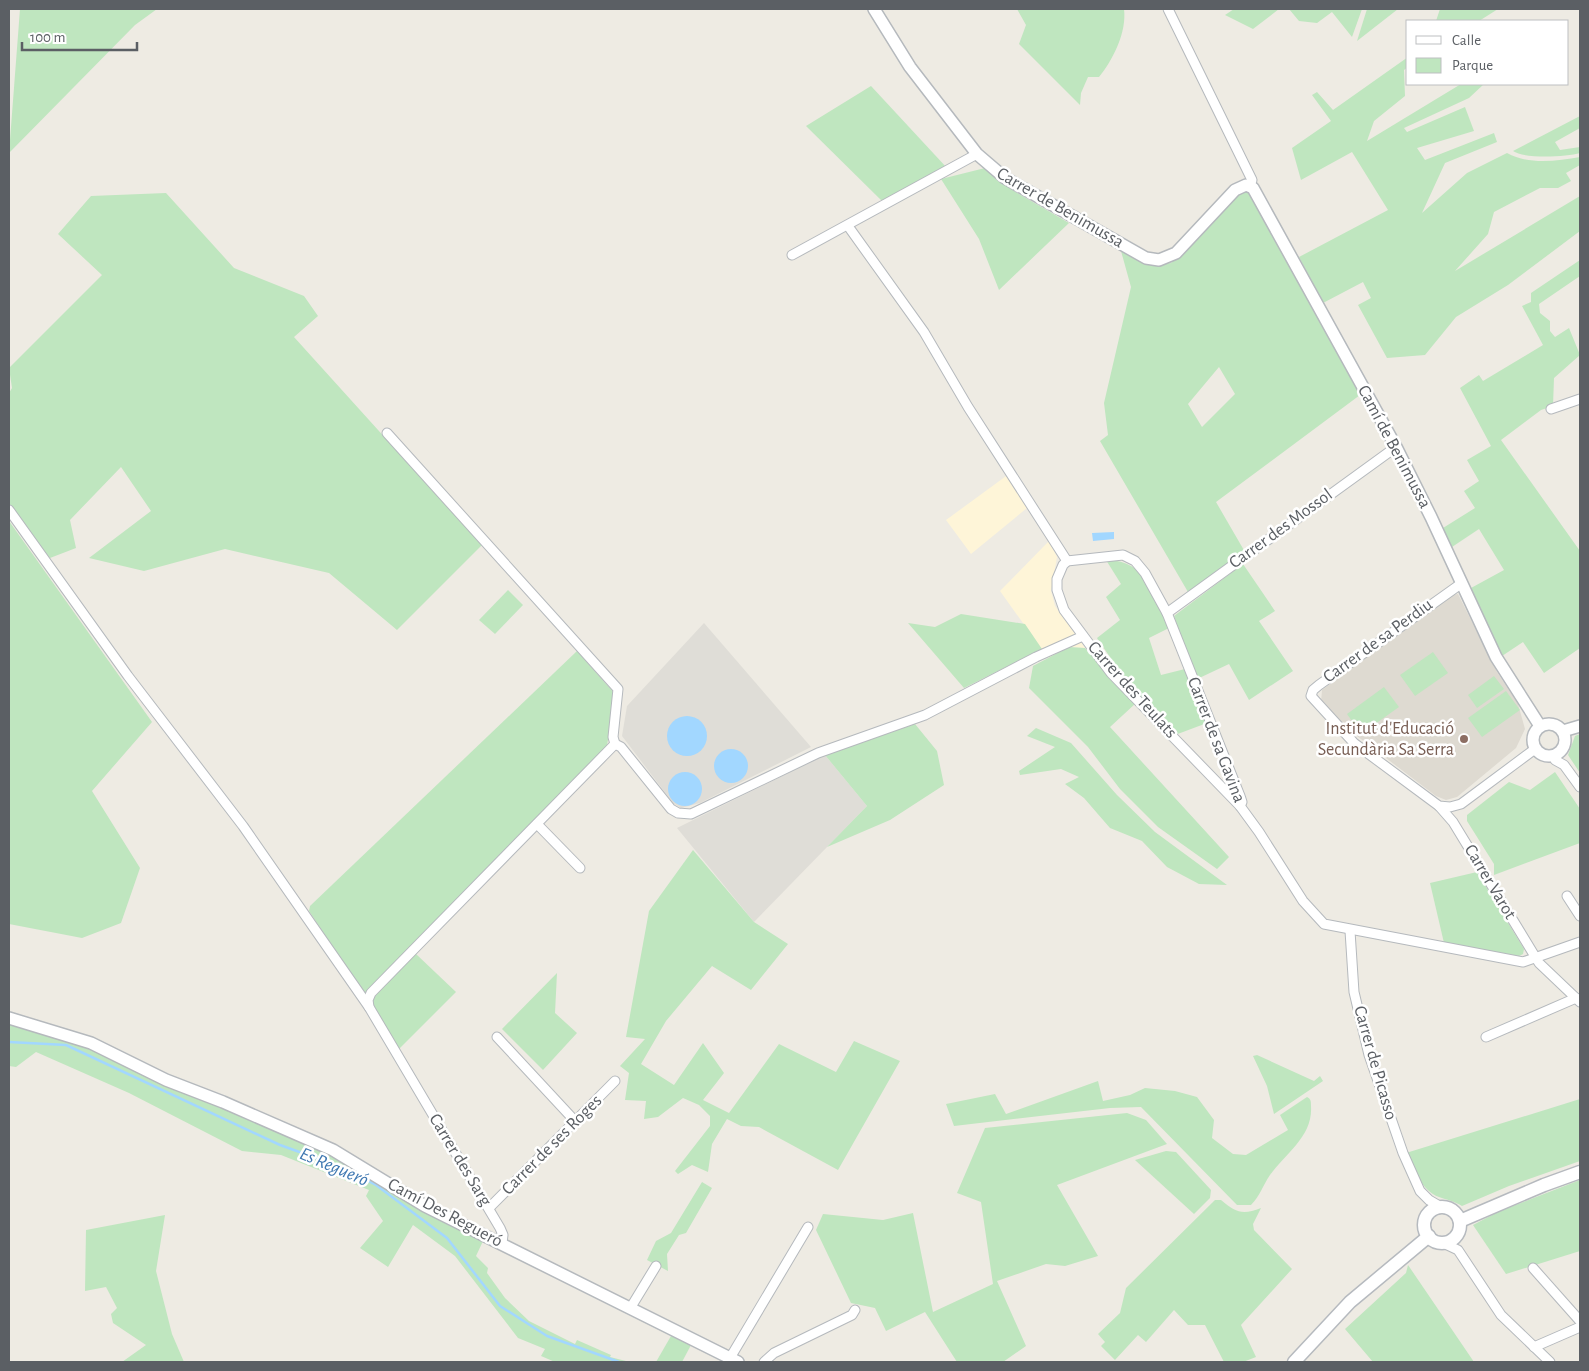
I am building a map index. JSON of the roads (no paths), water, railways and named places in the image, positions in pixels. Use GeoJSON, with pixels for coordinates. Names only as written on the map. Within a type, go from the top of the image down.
{"type":"FeatureCollection","features":[{"type":"Feature","properties":{"kind":"main road"},"geometry":{"type":"LineString","coordinates":[[1460,1221],[1544,1185],[1580,1172]]}},
{"type":"Feature","properties":{"kind":"main road"},"geometry":{"type":"LineString","coordinates":[[1442,1207],[1455,1212],[1460,1221],[1459,1232],[1456,1237],[1441,1242],[1429,1236],[1425,1226],[1426,1217],[1432,1210],[1442,1207]]}},
{"type":"Feature","properties":{"kind":"main road"},"geometry":{"type":"LineString","coordinates":[[1294,1362],[1350,1302],[1429,1236]]}},
{"type":"Feature","properties":{"kind":"street","name":"Carrer de Benimussa"},"geometry":{"type":"LineString","coordinates":[[874,9],[910,67],[977,154],[1005,178],[1153,260],[1168,258],[1176,252],[1235,190],[1241,186],[1250,186]]}},
{"type":"Feature","properties":{"kind":"street"},"geometry":{"type":"LineString","coordinates":[[1168,9],[1252,180],[1250,186]]}},
{"type":"Feature","properties":{"kind":"street"},"geometry":{"type":"LineString","coordinates":[[792,255],[977,154]]}},
{"type":"Feature","properties":{"kind":"street","name":"Camí de Benimussa"},"geometry":{"type":"LineString","coordinates":[[1250,186],[1256,191],[1396,447],[1496,657],[1540,726]]}},
{"type":"Feature","properties":{"kind":"street"},"geometry":{"type":"LineString","coordinates":[[848,226],[924,332],[968,407],[1067,561]]}},
{"type":"Feature","properties":{"kind":"street"},"geometry":{"type":"LineString","coordinates":[[1551,409],[1580,399]]}},
{"type":"Feature","properties":{"kind":"street"},"geometry":{"type":"LineString","coordinates":[[387,433],[618,689],[613,737],[615,744],[620,747],[671,809],[678,814],[691,814],[818,753],[925,715],[1036,657],[1083,636]]}},
{"type":"Feature","properties":{"kind":"street","name":"Carrer des Mossol"},"geometry":{"type":"LineString","coordinates":[[1167,613],[1396,447]]}},
{"type":"Feature","properties":{"kind":"street","name":"Carrer des Sarg"},"geometry":{"type":"LineString","coordinates":[[9,510],[128,676],[242,826],[369,1007],[489,1208],[503,1235],[502,1242]]}},
{"type":"Feature","properties":{"kind":"street","name":"Carrer de sa Gavina"},"geometry":{"type":"LineString","coordinates":[[1067,561],[1123,555],[1135,561],[1157,592],[1240,796],[1242,802],[1240,806],[1312,913],[1324,924],[1350,931],[1518,962],[1536,958],[1580,942]]}},
{"type":"Feature","properties":{"kind":"street","name":"Carrer des Teulats"},"geometry":{"type":"LineString","coordinates":[[1067,561],[1063,565],[1057,579],[1058,600],[1083,636],[1111,674],[1240,806]]}},
{"type":"Feature","properties":{"kind":"street","name":"Carrer de sa Perdiu"},"geometry":{"type":"LineString","coordinates":[[1439,806],[1354,743],[1314,702],[1311,696],[1313,690],[1319,685],[1462,583]]}},
{"type":"Feature","properties":{"kind":"street"},"geometry":{"type":"LineString","coordinates":[[1548,723],[1556,725],[1563,731],[1564,746],[1554,756],[1540,754],[1534,749],[1532,741],[1534,732],[1540,726],[1548,723]]}},
{"type":"Feature","properties":{"kind":"street"},"geometry":{"type":"LineString","coordinates":[[1563,731],[1580,726]]}},
{"type":"Feature","properties":{"kind":"street"},"geometry":{"type":"LineString","coordinates":[[369,1007],[368,1000],[371,993],[615,744]]}},
{"type":"Feature","properties":{"kind":"street"},"geometry":{"type":"LineString","coordinates":[[1454,822],[1456,809],[1461,804],[1534,749]]}},
{"type":"Feature","properties":{"kind":"street"},"geometry":{"type":"LineString","coordinates":[[1554,756],[1555,760],[1564,766],[1580,787]]}},
{"type":"Feature","properties":{"kind":"street"},"geometry":{"type":"LineString","coordinates":[[1439,806],[1450,807],[1461,804]]}},
{"type":"Feature","properties":{"kind":"street","name":"Carrer Varot"},"geometry":{"type":"LineString","coordinates":[[1439,806],[1454,822],[1536,958],[1578,1000]]}},
{"type":"Feature","properties":{"kind":"street"},"geometry":{"type":"LineString","coordinates":[[537,824],[580,868]]}},
{"type":"Feature","properties":{"kind":"street"},"geometry":{"type":"LineString","coordinates":[[1567,896],[1580,916]]}},
{"type":"Feature","properties":{"kind":"street","name":"Carrer de Picasso"},"geometry":{"type":"LineString","coordinates":[[1350,931],[1354,992],[1369,1055],[1403,1152],[1420,1191],[1429,1200],[1442,1207]]}},
{"type":"Feature","properties":{"kind":"street"},"geometry":{"type":"LineString","coordinates":[[1486,1037],[1578,1000]]}},
{"type":"Feature","properties":{"kind":"street","name":"Camí Des Regueró"},"geometry":{"type":"LineString","coordinates":[[9,1018],[90,1044],[166,1080],[223,1102],[333,1150],[425,1206],[502,1242],[734,1360]]}},
{"type":"Feature","properties":{"kind":"street"},"geometry":{"type":"LineString","coordinates":[[497,1037],[575,1121]]}},
{"type":"Feature","properties":{"kind":"street","name":"Carrer de ses Roges"},"geometry":{"type":"LineString","coordinates":[[489,1208],[615,1080]]}},
{"type":"Feature","properties":{"kind":"street"},"geometry":{"type":"LineString","coordinates":[[734,1360],[808,1227]]}},
{"type":"Feature","properties":{"kind":"street"},"geometry":{"type":"LineString","coordinates":[[1441,1242],[1458,1250],[1501,1315],[1550,1362]]}},
{"type":"Feature","properties":{"kind":"street"},"geometry":{"type":"LineString","coordinates":[[631,1307],[656,1266]]}},
{"type":"Feature","properties":{"kind":"street"},"geometry":{"type":"LineString","coordinates":[[1533,1268],[1580,1320]]}},
{"type":"Feature","properties":{"kind":"street"},"geometry":{"type":"LineString","coordinates":[[764,1362],[774,1352],[852,1315],[855,1310]]}},
{"type":"Feature","properties":{"kind":"street"},"geometry":{"type":"LineString","coordinates":[[1534,1347],[1580,1327]]}},
{"type":"Feature","properties":{"kind":"water"},"geometry":{"type":"Polygon","coordinates":[[[1114,532],[1114,539],[1093,541],[1092,533],[1114,532]]]}},
{"type":"Feature","properties":{"kind":"water"},"geometry":{"type":"Polygon","coordinates":[[[687,716],[701,722],[707,736],[701,750],[687,756],[673,750],[667,736],[673,722],[687,716]]]}},
{"type":"Feature","properties":{"kind":"water"},"geometry":{"type":"Polygon","coordinates":[[[731,749],[738,750],[743,754],[747,759],[747,773],[743,778],[738,782],[731,783],[724,782],[719,778],[715,773],[714,766],[715,759],[719,754],[724,750],[731,749]]]}},
{"type":"Feature","properties":{"kind":"water"},"geometry":{"type":"Polygon","coordinates":[[[685,772],[692,773],[697,777],[701,782],[701,796],[697,801],[692,805],[685,806],[678,805],[673,801],[669,796],[668,789],[669,782],[673,777],[678,773],[685,772]]]}},
{"type":"Feature","properties":{"kind":"waterway","name":"Es Regueró"},"geometry":{"type":"LineString","coordinates":[[9,1042],[66,1045],[280,1145],[341,1167],[376,1185],[447,1238],[500,1306],[547,1336],[619,1362]]}},
{"type":"Feature","properties":{"kind":"place","name":"Institut d'Educació Secundària Sa Serra"},"geometry":{"type":"Point","coordinates":[1464,739]}}]}
